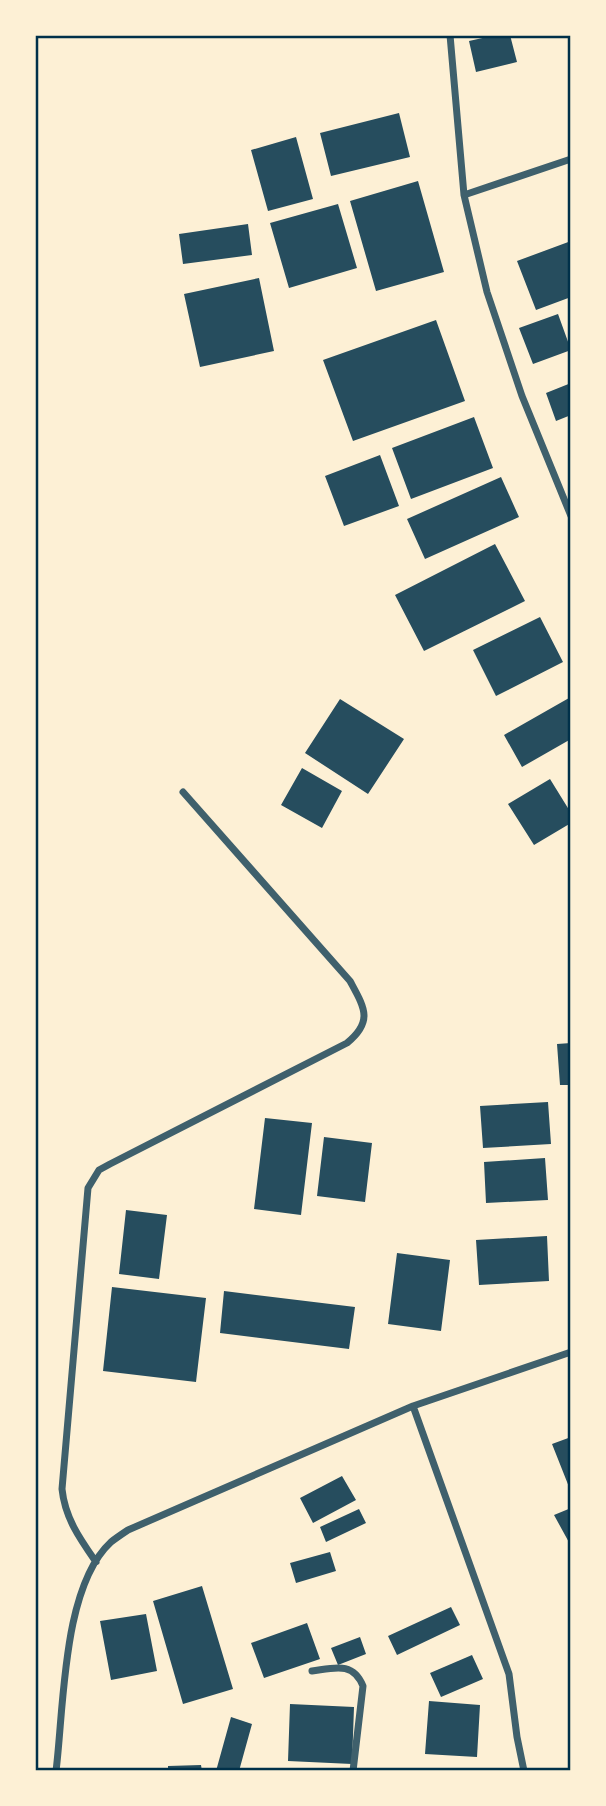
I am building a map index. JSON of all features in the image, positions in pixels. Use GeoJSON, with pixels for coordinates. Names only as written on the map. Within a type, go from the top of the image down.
{"type":"FeatureCollection","features":[{"type":"Feature","properties":{"kind":"street"},"geometry":{"type":"LineString","coordinates":[[450,35],[464,195],[487,292],[522,396],[571,516]]}},
{"type":"Feature","properties":{"kind":"street"},"geometry":{"type":"LineString","coordinates":[[464,195],[571,159]]}},
{"type":"Feature","properties":{"kind":"street"},"geometry":{"type":"LineString","coordinates":[[96,1562],[70,1521],[62,1489],[88,1188],[99,1170],[347,1042],[361,1028],[365,1017],[363,1006],[350,981],[183,792]]}},
{"type":"Feature","properties":{"kind":"street"},"geometry":{"type":"LineString","coordinates":[[56,1771],[68,1650],[76,1606],[86,1581],[109,1543],[128,1530],[413,1406],[571,1352]]}},
{"type":"Feature","properties":{"kind":"street"},"geometry":{"type":"LineString","coordinates":[[413,1406],[509,1674],[524,1771]]}},
{"type":"Feature","properties":{"kind":"street"},"geometry":{"type":"LineString","coordinates":[[312,1671],[341,1666],[349,1668],[360,1678],[363,1686],[353,1771]]}},
{"type":"Feature","properties":{"kind":"building"},"geometry":{"type":"Polygon","coordinates":[[[510,35],[517,62],[476,72],[469,41],[510,35]]]}},
{"type":"Feature","properties":{"kind":"building"},"geometry":{"type":"Polygon","coordinates":[[[399,113],[410,157],[331,176],[320,133],[399,113]]]}},
{"type":"Feature","properties":{"kind":"building"},"geometry":{"type":"Polygon","coordinates":[[[296,137],[313,199],[268,211],[251,150],[296,137]]]}},
{"type":"Feature","properties":{"kind":"building"},"geometry":{"type":"Polygon","coordinates":[[[418,181],[444,272],[376,291],[350,201],[418,181]]]}},
{"type":"Feature","properties":{"kind":"building"},"geometry":{"type":"Polygon","coordinates":[[[338,204],[357,268],[289,288],[270,223],[338,204]]]}},
{"type":"Feature","properties":{"kind":"building"},"geometry":{"type":"Polygon","coordinates":[[[248,224],[252,255],[183,264],[179,234],[248,224]]]}},
{"type":"Feature","properties":{"kind":"building"},"geometry":{"type":"Polygon","coordinates":[[[571,241],[571,297],[536,310],[517,261],[571,241]]]}},
{"type":"Feature","properties":{"kind":"building"},"geometry":{"type":"Polygon","coordinates":[[[259,278],[274,351],[200,367],[184,294],[259,278]]]}},
{"type":"Feature","properties":{"kind":"building"},"geometry":{"type":"Polygon","coordinates":[[[558,314],[571,350],[533,364],[519,328],[558,314]]]}},
{"type":"Feature","properties":{"kind":"building"},"geometry":{"type":"Polygon","coordinates":[[[436,320],[465,401],[353,441],[323,360],[436,320]]]}},
{"type":"Feature","properties":{"kind":"building"},"geometry":{"type":"Polygon","coordinates":[[[571,383],[571,415],[556,421],[546,393],[571,383]]]}},
{"type":"Feature","properties":{"kind":"building"},"geometry":{"type":"Polygon","coordinates":[[[474,417],[493,468],[411,499],[392,448],[474,417]]]}},
{"type":"Feature","properties":{"kind":"building"},"geometry":{"type":"Polygon","coordinates":[[[380,455],[399,506],[344,526],[325,476],[380,455]]]}},
{"type":"Feature","properties":{"kind":"building"},"geometry":{"type":"Polygon","coordinates":[[[501,477],[519,517],[425,559],[407,519],[501,477]]]}},
{"type":"Feature","properties":{"kind":"building"},"geometry":{"type":"Polygon","coordinates":[[[495,544],[525,601],[424,651],[395,595],[495,544]]]}},
{"type":"Feature","properties":{"kind":"building"},"geometry":{"type":"Polygon","coordinates":[[[540,617],[563,662],[496,696],[473,650],[540,617]]]}},
{"type":"Feature","properties":{"kind":"building"},"geometry":{"type":"Polygon","coordinates":[[[569,698],[571,739],[522,767],[504,735],[569,698]]]}},
{"type":"Feature","properties":{"kind":"building"},"geometry":{"type":"Polygon","coordinates":[[[340,699],[404,739],[368,794],[305,753],[340,699]]]}},
{"type":"Feature","properties":{"kind":"building"},"geometry":{"type":"Polygon","coordinates":[[[302,768],[342,791],[322,828],[281,805],[302,768]]]}},
{"type":"Feature","properties":{"kind":"building"},"geometry":{"type":"Polygon","coordinates":[[[550,779],[571,813],[571,823],[534,845],[508,804],[550,779]]]}},
{"type":"Feature","properties":{"kind":"building"},"geometry":{"type":"Polygon","coordinates":[[[571,1043],[571,1085],[560,1085],[557,1044],[571,1043]]]}},
{"type":"Feature","properties":{"kind":"building"},"geometry":{"type":"Polygon","coordinates":[[[548,1102],[551,1144],[483,1148],[480,1106],[548,1102]]]}},
{"type":"Feature","properties":{"kind":"building"},"geometry":{"type":"Polygon","coordinates":[[[265,1118],[312,1123],[301,1215],[254,1209],[265,1118]]]}},
{"type":"Feature","properties":{"kind":"building"},"geometry":{"type":"Polygon","coordinates":[[[324,1137],[372,1143],[365,1202],[317,1196],[324,1137]]]}},
{"type":"Feature","properties":{"kind":"building"},"geometry":{"type":"Polygon","coordinates":[[[545,1158],[548,1200],[486,1203],[484,1162],[545,1158]]]}},
{"type":"Feature","properties":{"kind":"building"},"geometry":{"type":"Polygon","coordinates":[[[126,1210],[167,1215],[159,1279],[119,1274],[126,1210]]]}},
{"type":"Feature","properties":{"kind":"building"},"geometry":{"type":"Polygon","coordinates":[[[547,1236],[549,1281],[479,1285],[476,1240],[547,1236]]]}},
{"type":"Feature","properties":{"kind":"building"},"geometry":{"type":"Polygon","coordinates":[[[397,1253],[450,1260],[441,1331],[388,1324],[397,1253]]]}},
{"type":"Feature","properties":{"kind":"building"},"geometry":{"type":"Polygon","coordinates":[[[112,1287],[206,1298],[196,1382],[103,1371],[112,1287]]]}},
{"type":"Feature","properties":{"kind":"building"},"geometry":{"type":"Polygon","coordinates":[[[224,1291],[355,1307],[349,1349],[220,1333],[224,1291]]]}},
{"type":"Feature","properties":{"kind":"building"},"geometry":{"type":"Polygon","coordinates":[[[571,1437],[571,1492],[552,1444],[571,1437]]]}},
{"type":"Feature","properties":{"kind":"building"},"geometry":{"type":"Polygon","coordinates":[[[342,1476],[356,1500],[313,1523],[300,1498],[342,1476]]]}},
{"type":"Feature","properties":{"kind":"building"},"geometry":{"type":"Polygon","coordinates":[[[571,1508],[571,1546],[554,1515],[571,1508]]]}},
{"type":"Feature","properties":{"kind":"building"},"geometry":{"type":"Polygon","coordinates":[[[359,1509],[366,1523],[326,1542],[320,1527],[359,1509]]]}},
{"type":"Feature","properties":{"kind":"building"},"geometry":{"type":"Polygon","coordinates":[[[330,1552],[336,1571],[296,1583],[290,1563],[330,1552]]]}},
{"type":"Feature","properties":{"kind":"building"},"geometry":{"type":"Polygon","coordinates":[[[202,1586],[233,1689],[183,1704],[153,1601],[202,1586]]]}},
{"type":"Feature","properties":{"kind":"building"},"geometry":{"type":"Polygon","coordinates":[[[451,1607],[460,1625],[397,1655],[388,1636],[451,1607]]]}},
{"type":"Feature","properties":{"kind":"building"},"geometry":{"type":"Polygon","coordinates":[[[146,1614],[157,1671],[111,1680],[100,1621],[146,1614]]]}},
{"type":"Feature","properties":{"kind":"building"},"geometry":{"type":"Polygon","coordinates":[[[307,1623],[320,1659],[264,1678],[251,1643],[307,1623]]]}},
{"type":"Feature","properties":{"kind":"building"},"geometry":{"type":"Polygon","coordinates":[[[360,1637],[366,1654],[338,1665],[331,1648],[360,1637]]]}},
{"type":"Feature","properties":{"kind":"building"},"geometry":{"type":"Polygon","coordinates":[[[472,1655],[483,1679],[441,1697],[430,1673],[472,1655]]]}},
{"type":"Feature","properties":{"kind":"building"},"geometry":{"type":"Polygon","coordinates":[[[429,1701],[480,1705],[477,1757],[425,1754],[429,1701]]]}},
{"type":"Feature","properties":{"kind":"building"},"geometry":{"type":"Polygon","coordinates":[[[290,1704],[354,1707],[352,1764],[288,1761],[290,1704]]]}},
{"type":"Feature","properties":{"kind":"building"},"geometry":{"type":"Polygon","coordinates":[[[231,1717],[252,1724],[239,1771],[216,1771],[231,1717]]]}},
{"type":"Feature","properties":{"kind":"building"},"geometry":{"type":"Polygon","coordinates":[[[201,1765],[202,1771],[168,1771],[168,1766],[201,1765]]]}}]}
